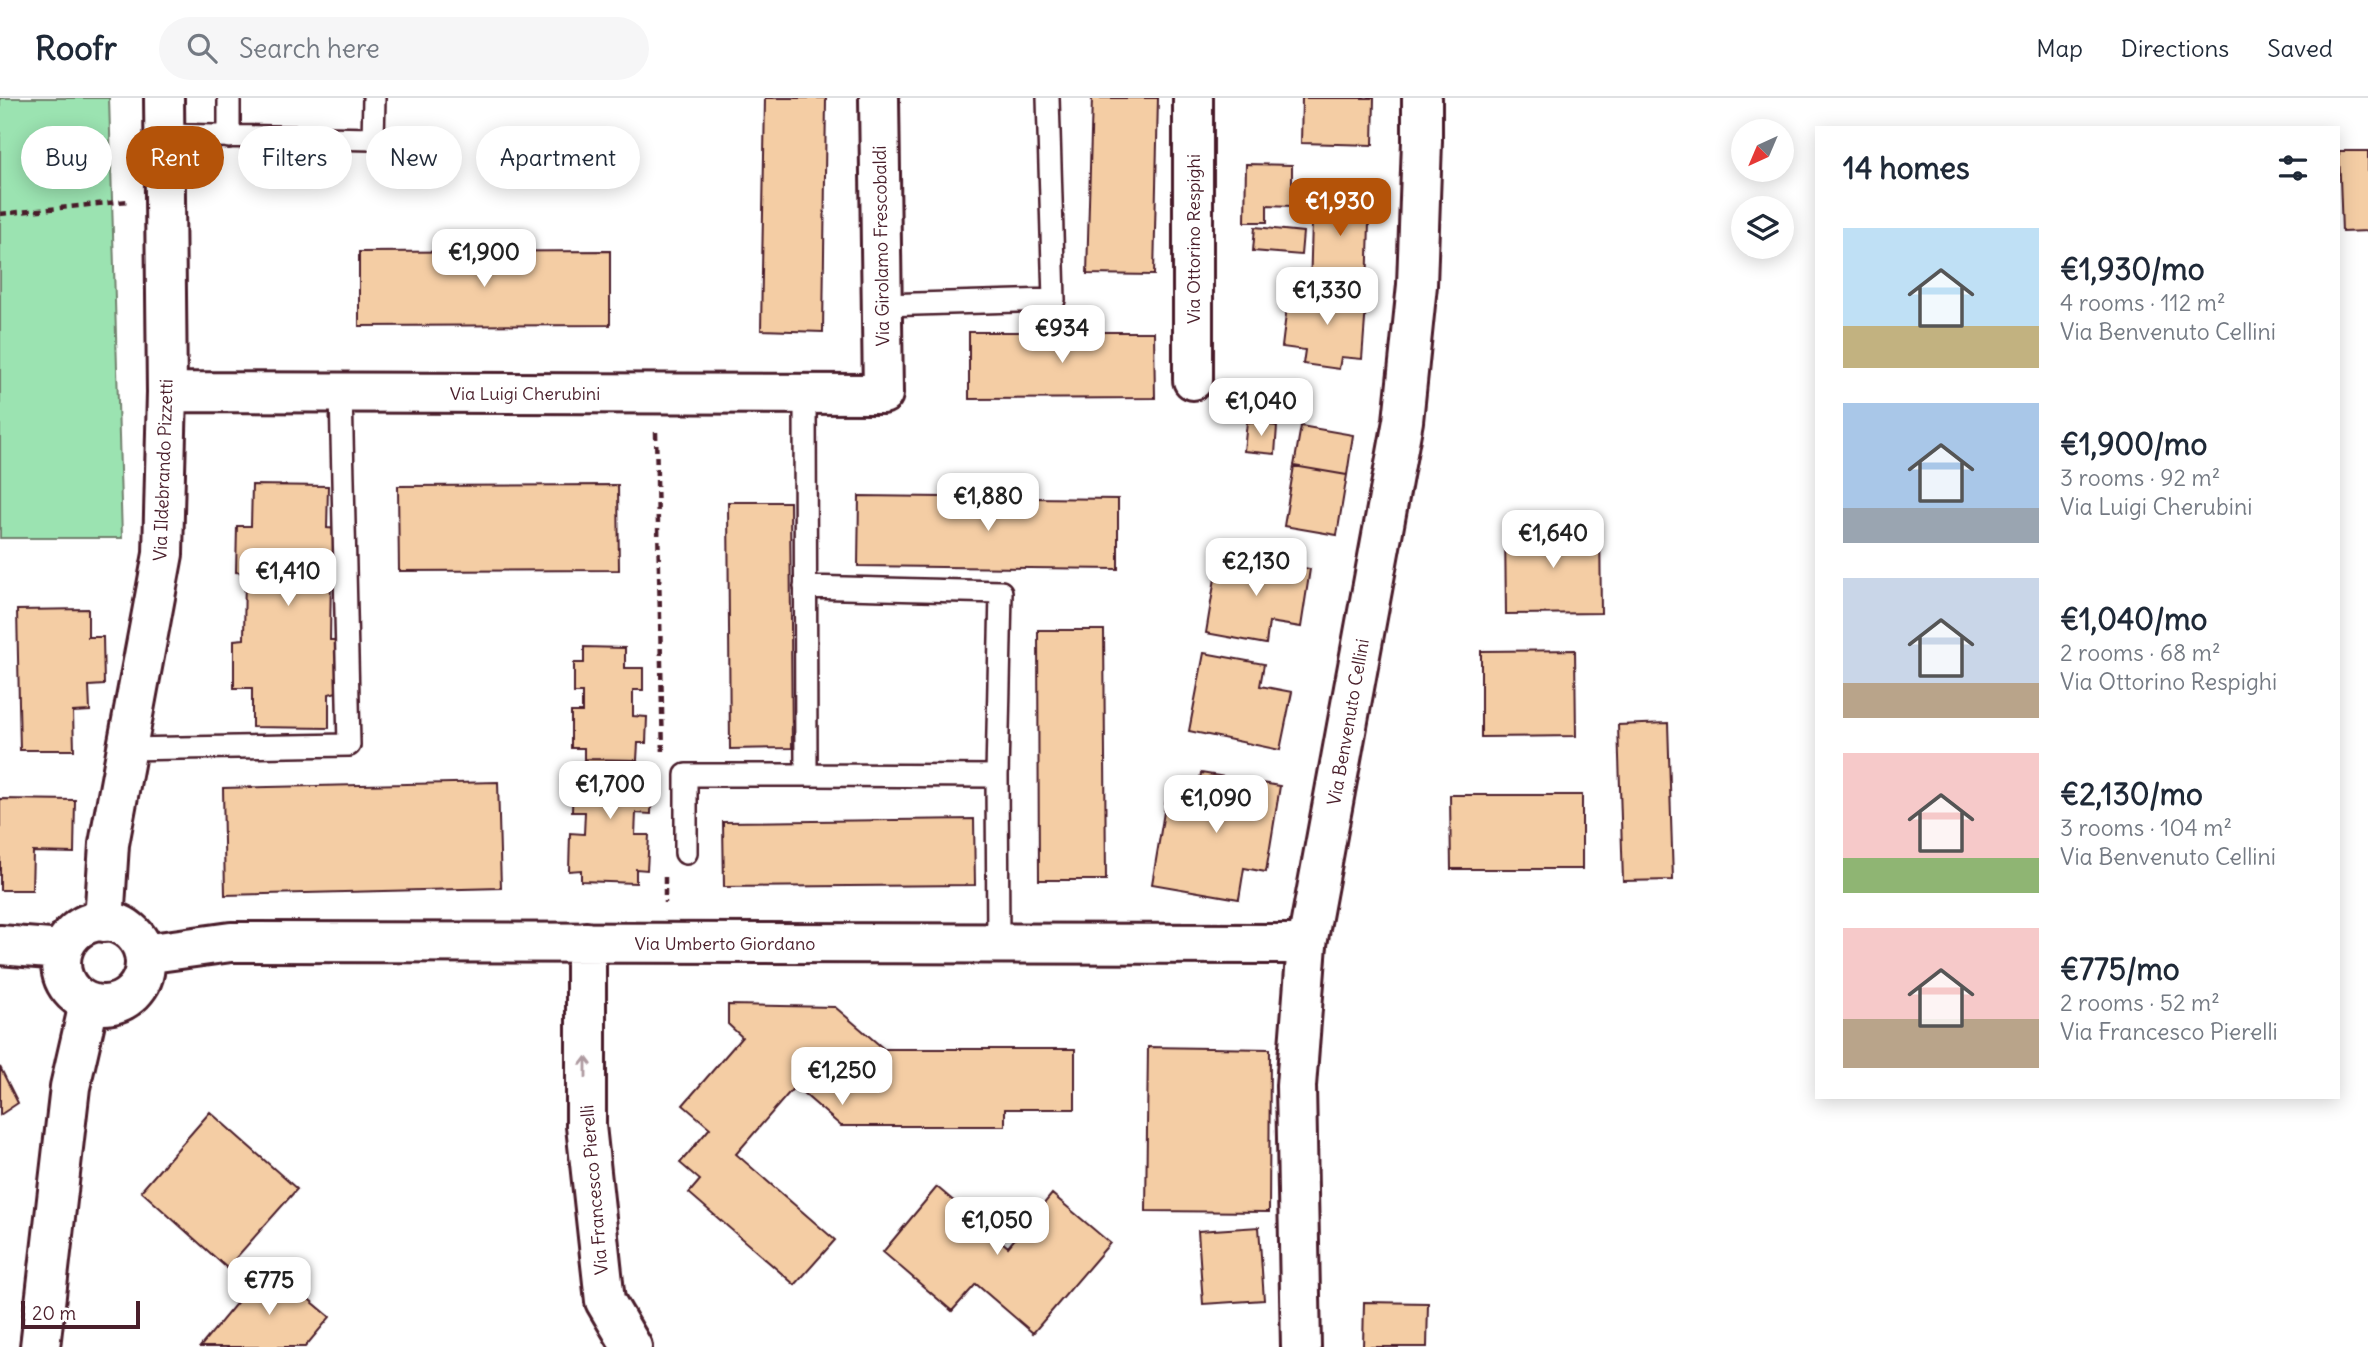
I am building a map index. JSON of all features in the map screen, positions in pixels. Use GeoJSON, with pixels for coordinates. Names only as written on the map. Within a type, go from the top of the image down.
{"type":"FeatureCollection","features":[{"type":"Feature","properties":{"kind":"street","name":"Via Ildebrando Pizzetti"},"geometry":{"type":"LineString","coordinates":[[164,98],[165,126]]}},
{"type":"Feature","properties":{"kind":"street","name":"Via Girolamo Frescobaldi"},"geometry":{"type":"LineString","coordinates":[[879,98],[883,394]]}},
{"type":"Feature","properties":{"kind":"street","name":"Via Ottorino Respighi"},"geometry":{"type":"LineString","coordinates":[[1193,98],[1193,380]]}},
{"type":"Feature","properties":{"kind":"street","name":"Via Benvenuto Cellini"},"geometry":{"type":"LineString","coordinates":[[1301,1347],[1296,1086],[1307,944],[1403,421],[1417,285],[1422,98]]}},
{"type":"Feature","properties":{"kind":"street","name":"Via Ildebrando Pizzetti"},"geometry":{"type":"LineString","coordinates":[[104,922],[109,844],[163,554],[167,392],[166,189]]}},
{"type":"Feature","properties":{"kind":"street","name":"Via Luigi Cherubini"},"geometry":{"type":"LineString","coordinates":[[167,392],[883,394]]}},
{"type":"Feature","properties":{"kind":"street"},"geometry":{"type":"LineString","coordinates":[[94,921],[104,922],[116,922],[134,934],[145,954],[144,976],[132,995],[112,1005],[89,1004],[71,992],[61,972],[62,950],[74,931],[94,921]]}},
{"type":"Feature","properties":{"kind":"street","name":"Via Umberto Giordano"},"geometry":{"type":"LineString","coordinates":[[145,954],[231,942],[1307,944]]}},
{"type":"Feature","properties":{"kind":"street","name":"Via Francesco Pierelli"},"geometry":{"type":"LineString","coordinates":[[586,942],[586,1126],[605,1301],[632,1347]]}},
{"type":"Feature","properties":{"kind":"street"},"geometry":{"type":"LineString","coordinates":[[0,945],[62,950]]}},
{"type":"Feature","properties":{"kind":"street"},"geometry":{"type":"LineString","coordinates":[[40,1347],[70,1087],[89,1004]]}},
{"type":"Feature","properties":{"kind":"lane"},"geometry":{"type":"LineString","coordinates":[[229,98],[229,137]]}},
{"type":"Feature","properties":{"kind":"lane"},"geometry":{"type":"LineString","coordinates":[[224,137],[373,139],[374,98]]}},
{"type":"Feature","properties":{"kind":"lane"},"geometry":{"type":"LineString","coordinates":[[882,305],[1054,300],[1048,98]]}},
{"type":"Feature","properties":{"kind":"lane"},"geometry":{"type":"LineString","coordinates":[[126,749],[349,746],[341,392]]}},
{"type":"Feature","properties":{"kind":"lane"},"geometry":{"type":"LineString","coordinates":[[805,393],[806,775]]}},
{"type":"Feature","properties":{"kind":"lane"},"geometry":{"type":"LineString","coordinates":[[805,587],[1002,592],[998,943]]}},
{"type":"Feature","properties":{"kind":"lane"},"geometry":{"type":"LineString","coordinates":[[686,853],[686,775],[998,776]]}},
{"type":"Feature","properties":{"kind":"path"},"geometry":{"type":"LineString","coordinates":[[0,214],[166,197]]}},
{"type":"Feature","properties":{"kind":"path"},"geometry":{"type":"LineString","coordinates":[[655,393],[663,764]]}},
{"type":"Feature","properties":{"kind":"path"},"geometry":{"type":"LineString","coordinates":[[665,874],[666,942]]}},
{"type":"Feature","properties":{"kind":"green space"},"geometry":{"type":"Polygon","coordinates":[[[0,98],[109,98],[110,126],[21,126],[21,189],[112,189],[122,538],[0,538],[0,98]]]}},
{"type":"Feature","properties":{"kind":"building"},"geometry":{"type":"Polygon","coordinates":[[[765,98],[826,98],[823,332],[761,330],[765,98]]]}},
{"type":"Feature","properties":{"kind":"building"},"geometry":{"type":"Polygon","coordinates":[[[1092,98],[1158,98],[1154,275],[1087,274],[1092,98]]]}},
{"type":"Feature","properties":{"kind":"building"},"geometry":{"type":"Polygon","coordinates":[[[1302,98],[1374,98],[1373,145],[1301,143],[1302,98]]]}},
{"type":"Feature","properties":{"kind":"building"},"geometry":{"type":"Polygon","coordinates":[[[2340,151],[2368,151],[2368,231],[2342,232],[2340,151]]]}},
{"type":"Feature","properties":{"kind":"building"},"geometry":{"type":"Polygon","coordinates":[[[1246,164],[1292,165],[1292,206],[1267,205],[1267,222],[1245,222],[1246,164]]]}},
{"type":"Feature","properties":{"kind":"building"},"geometry":{"type":"Polygon","coordinates":[[[1313,184],[1370,186],[1367,293],[1310,291],[1313,184]]]}},
{"type":"Feature","properties":{"kind":"building"},"geometry":{"type":"Polygon","coordinates":[[[1255,227],[1303,232],[1301,255],[1253,251],[1255,227]]]}},
{"type":"Feature","properties":{"kind":"building"},"geometry":{"type":"Polygon","coordinates":[[[610,251],[610,325],[359,326],[359,252],[610,251]]]}},
{"type":"Feature","properties":{"kind":"building"},"geometry":{"type":"Polygon","coordinates":[[[1310,291],[1367,293],[1362,359],[1341,357],[1339,369],[1303,364],[1305,350],[1282,347],[1288,298],[1311,301],[1310,291]]]}},
{"type":"Feature","properties":{"kind":"building"},"geometry":{"type":"Polygon","coordinates":[[[969,332],[1154,332],[1155,398],[969,399],[969,332]]]}},
{"type":"Feature","properties":{"kind":"building"},"geometry":{"type":"Polygon","coordinates":[[[1247,422],[1277,426],[1275,454],[1244,451],[1247,422]]]}},
{"type":"Feature","properties":{"kind":"building"},"geometry":{"type":"Polygon","coordinates":[[[1301,426],[1353,435],[1347,475],[1294,466],[1301,426]]]}},
{"type":"Feature","properties":{"kind":"building"},"geometry":{"type":"Polygon","coordinates":[[[1294,466],[1347,475],[1337,535],[1284,526],[1294,466]]]}},
{"type":"Feature","properties":{"kind":"building"},"geometry":{"type":"Polygon","coordinates":[[[252,485],[328,486],[327,528],[339,529],[339,574],[331,573],[330,640],[342,640],[340,691],[329,694],[329,728],[252,727],[252,688],[234,688],[234,640],[244,639],[245,573],[236,572],[237,526],[251,526],[252,485]]]}},
{"type":"Feature","properties":{"kind":"building"},"geometry":{"type":"Polygon","coordinates":[[[618,485],[619,570],[399,571],[398,486],[618,485]]]}},
{"type":"Feature","properties":{"kind":"building"},"geometry":{"type":"Polygon","coordinates":[[[859,496],[1118,499],[1118,569],[858,566],[859,496]]]}},
{"type":"Feature","properties":{"kind":"building"},"geometry":{"type":"Polygon","coordinates":[[[728,502],[790,502],[792,748],[730,749],[728,502]]]}},
{"type":"Feature","properties":{"kind":"building"},"geometry":{"type":"Polygon","coordinates":[[[1600,527],[1601,613],[1506,614],[1505,528],[1600,527]]]}},
{"type":"Feature","properties":{"kind":"building"},"geometry":{"type":"Polygon","coordinates":[[[1219,554],[1310,569],[1301,627],[1269,622],[1266,644],[1206,633],[1219,554]]]}},
{"type":"Feature","properties":{"kind":"building"},"geometry":{"type":"Polygon","coordinates":[[[88,609],[88,637],[103,637],[104,685],[89,686],[90,711],[73,712],[74,750],[20,750],[17,610],[88,609]]]}},
{"type":"Feature","properties":{"kind":"building"},"geometry":{"type":"Polygon","coordinates":[[[1038,630],[1104,630],[1106,880],[1039,880],[1038,630]]]}},
{"type":"Feature","properties":{"kind":"building"},"geometry":{"type":"Polygon","coordinates":[[[584,647],[625,648],[625,668],[643,668],[643,690],[633,690],[633,716],[647,717],[646,743],[638,743],[637,760],[584,759],[584,748],[571,748],[571,712],[582,712],[582,693],[574,693],[574,663],[584,663],[584,647]]]}},
{"type":"Feature","properties":{"kind":"building"},"geometry":{"type":"Polygon","coordinates":[[[1575,650],[1576,736],[1481,737],[1481,651],[1575,650]]]}},
{"type":"Feature","properties":{"kind":"building"},"geometry":{"type":"Polygon","coordinates":[[[1204,653],[1264,664],[1260,686],[1292,692],[1280,750],[1189,731],[1204,653]]]}},
{"type":"Feature","properties":{"kind":"building"},"geometry":{"type":"Polygon","coordinates":[[[1668,723],[1673,880],[1623,881],[1618,725],[1668,723]]]}},
{"type":"Feature","properties":{"kind":"building"},"geometry":{"type":"Polygon","coordinates":[[[584,759],[637,760],[639,777],[652,777],[651,814],[636,813],[635,835],[649,835],[647,870],[636,869],[636,883],[581,881],[581,870],[569,871],[570,833],[584,834],[585,812],[572,812],[573,778],[582,779],[584,759]]]}},
{"type":"Feature","properties":{"kind":"building"},"geometry":{"type":"Polygon","coordinates":[[[1201,773],[1280,786],[1266,872],[1244,868],[1239,899],[1152,884],[1168,788],[1198,793],[1201,773]]]}},
{"type":"Feature","properties":{"kind":"building"},"geometry":{"type":"Polygon","coordinates":[[[498,782],[501,888],[225,895],[223,788],[498,782]]]}},
{"type":"Feature","properties":{"kind":"building"},"geometry":{"type":"Polygon","coordinates":[[[1450,795],[1582,795],[1582,869],[1451,869],[1450,795]]]}},
{"type":"Feature","properties":{"kind":"building"},"geometry":{"type":"Polygon","coordinates":[[[0,799],[75,800],[74,853],[33,852],[32,890],[0,890],[0,799]]]}},
{"type":"Feature","properties":{"kind":"building"},"geometry":{"type":"Polygon","coordinates":[[[974,819],[975,885],[724,887],[723,822],[974,819]]]}},
{"type":"Feature","properties":{"kind":"building"},"geometry":{"type":"Polygon","coordinates":[[[728,1005],[835,1007],[884,1049],[1075,1049],[1075,1109],[1005,1109],[1005,1126],[841,1126],[795,1086],[736,1154],[835,1240],[795,1285],[689,1193],[700,1180],[680,1163],[710,1128],[683,1105],[742,1037],[728,1024],[728,1005]]]}},
{"type":"Feature","properties":{"kind":"building"},"geometry":{"type":"Polygon","coordinates":[[[1148,1047],[1270,1049],[1269,1212],[1146,1211],[1148,1047]]]}},
{"type":"Feature","properties":{"kind":"building"},"geometry":{"type":"Polygon","coordinates":[[[0,1067],[18,1103],[0,1115],[0,1067]]]}},
{"type":"Feature","properties":{"kind":"building"},"geometry":{"type":"Polygon","coordinates":[[[210,1112],[297,1189],[227,1268],[141,1191],[210,1112]]]}},
{"type":"Feature","properties":{"kind":"building"},"geometry":{"type":"Polygon","coordinates":[[[937,1187],[1008,1247],[1052,1194],[1110,1243],[1033,1333],[976,1284],[952,1311],[883,1252],[937,1187]]]}},
{"type":"Feature","properties":{"kind":"building"},"geometry":{"type":"Polygon","coordinates":[[[1259,1227],[1264,1300],[1203,1304],[1198,1231],[1259,1227]]]}},
{"type":"Feature","properties":{"kind":"building"},"geometry":{"type":"Polygon","coordinates":[[[268,1265],[330,1317],[305,1347],[200,1347],[268,1265]]]}},
{"type":"Feature","properties":{"kind":"building"},"geometry":{"type":"Polygon","coordinates":[[[1364,1302],[1428,1303],[1427,1347],[1363,1347],[1364,1302]]]}}]}
